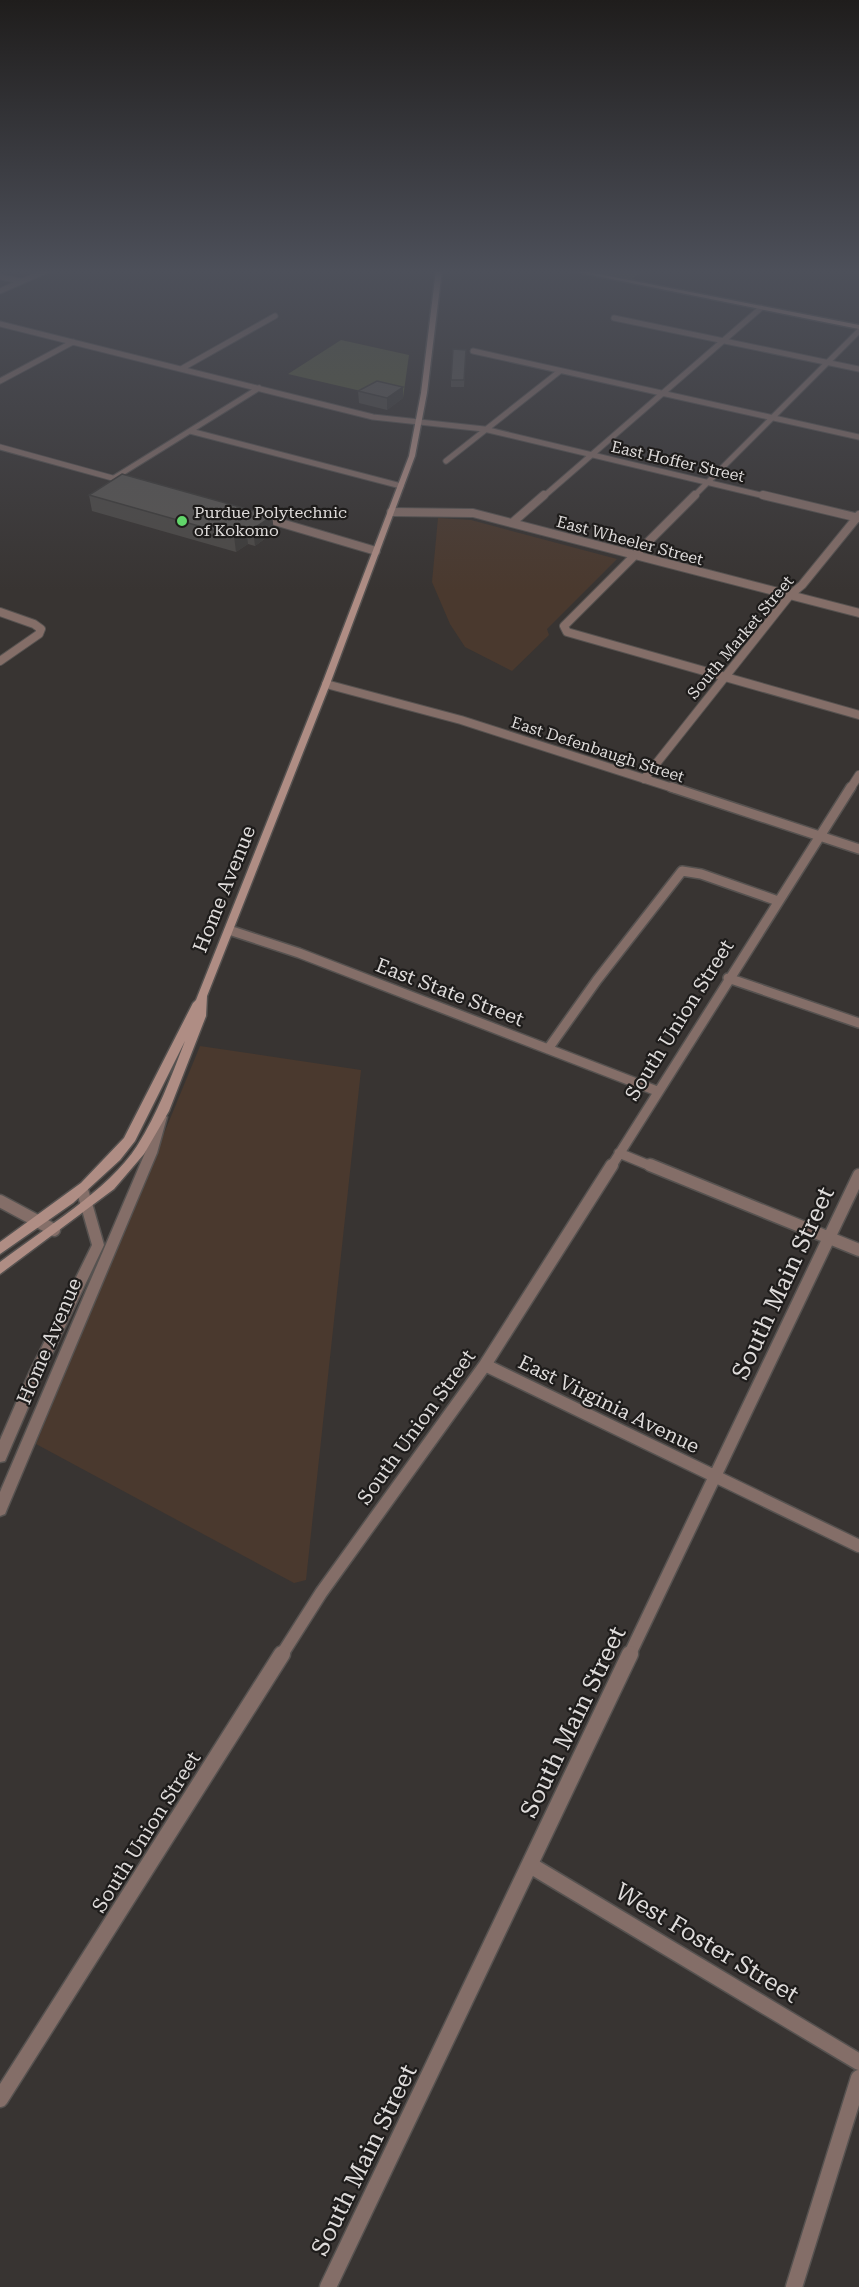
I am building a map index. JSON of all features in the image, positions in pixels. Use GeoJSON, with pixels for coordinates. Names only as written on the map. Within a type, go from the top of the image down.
{"type":"FeatureCollection","features":[{"type":"Feature","properties":{"kind":"main road","name":"Home Avenue"},"geometry":{"type":"LineString","coordinates":[[163,1111],[200,1016],[202,996],[326,684],[412,456],[420,420],[425,377]]}},
{"type":"Feature","properties":{"kind":"main road"},"geometry":{"type":"LineString","coordinates":[[0,1249],[82,1189],[109,1166],[129,1142],[202,996]]}},
{"type":"Feature","properties":{"kind":"main road"},"geometry":{"type":"LineString","coordinates":[[0,1269],[87,1205],[126,1170],[140,1152],[163,1111]]}},
{"type":"Feature","properties":{"kind":"street","name":"East Hoffer Street"},"geometry":{"type":"LineString","coordinates":[[213,377],[373,417],[420,420],[484,429],[858,517]]}},
{"type":"Feature","properties":{"kind":"street"},"geometry":{"type":"LineString","coordinates":[[446,461],[552,377]]}},
{"type":"Feature","properties":{"kind":"street"},"geometry":{"type":"LineString","coordinates":[[587,377],[859,436]]}},
{"type":"Feature","properties":{"kind":"street"},"geometry":{"type":"LineString","coordinates":[[512,524],[681,377]]}},
{"type":"Feature","properties":{"kind":"street"},"geometry":{"type":"LineString","coordinates":[[813,377],[564,626],[574,635],[859,715]]}},
{"type":"Feature","properties":{"kind":"street"},"geometry":{"type":"LineString","coordinates":[[114,478],[259,388]]}},
{"type":"Feature","properties":{"kind":"street"},"geometry":{"type":"LineString","coordinates":[[190,431],[401,486]]}},
{"type":"Feature","properties":{"kind":"street"},"geometry":{"type":"LineString","coordinates":[[0,447],[137,484]]}},
{"type":"Feature","properties":{"kind":"street","name":"East Wheeler Street"},"geometry":{"type":"LineString","coordinates":[[391,512],[473,513],[859,614]]}},
{"type":"Feature","properties":{"kind":"street"},"geometry":{"type":"LineString","coordinates":[[255,515],[376,551]]}},
{"type":"Feature","properties":{"kind":"street","name":"South Market Street"},"geometry":{"type":"LineString","coordinates":[[644,779],[790,596],[802,585],[858,517]]}},
{"type":"Feature","properties":{"kind":"street"},"geometry":{"type":"LineString","coordinates":[[0,612],[34,624],[41,629],[39,634],[0,661]]}},
{"type":"Feature","properties":{"kind":"street","name":"East Defenbaugh Street"},"geometry":{"type":"LineString","coordinates":[[326,684],[410,706],[859,849]]}},
{"type":"Feature","properties":{"kind":"street","name":"South Union Street"},"geometry":{"type":"LineString","coordinates":[[0,2099],[321,1593],[485,1365],[818,836],[859,775]]}},
{"type":"Feature","properties":{"kind":"street"},"geometry":{"type":"LineString","coordinates":[[548,1049],[597,980],[682,871],[701,874],[778,901]]}},
{"type":"Feature","properties":{"kind":"street","name":"East State Street"},"geometry":{"type":"LineString","coordinates":[[229,930],[299,952],[657,1091]]}},
{"type":"Feature","properties":{"kind":"street"},"geometry":{"type":"LineString","coordinates":[[729,978],[859,1023]]}},
{"type":"Feature","properties":{"kind":"street","name":"Home Avenue"},"geometry":{"type":"LineString","coordinates":[[0,1509],[151,1153],[163,1111]]}},
{"type":"Feature","properties":{"kind":"street"},"geometry":{"type":"LineString","coordinates":[[619,1153],[859,1250]]}},
{"type":"Feature","properties":{"kind":"street","name":"South Main Street"},"geometry":{"type":"LineString","coordinates":[[328,2287],[859,1176]]}},
{"type":"Feature","properties":{"kind":"street","name":"Home Avenue"},"geometry":{"type":"LineString","coordinates":[[0,1456],[36,1373],[98,1245],[82,1189]]}},
{"type":"Feature","properties":{"kind":"street"},"geometry":{"type":"LineString","coordinates":[[0,1201],[54,1230]]}},
{"type":"Feature","properties":{"kind":"street","name":"East Virginia Avenue"},"geometry":{"type":"LineString","coordinates":[[485,1365],[859,1546]]}},
{"type":"Feature","properties":{"kind":"street","name":"West Foster Street"},"geometry":{"type":"LineString","coordinates":[[530,1865],[859,2062]]}},
{"type":"Feature","properties":{"kind":"street"},"geometry":{"type":"LineString","coordinates":[[794,2287],[859,2078]]}},
{"type":"Feature","properties":{"kind":"shaded area"},"geometry":{"type":"Polygon","coordinates":[[[438,518],[471,520],[617,559],[547,629],[549,635],[512,671],[465,647],[450,624],[432,582],[438,518]]]}},
{"type":"Feature","properties":{"kind":"shaded area"},"geometry":{"type":"Polygon","coordinates":[[[200,1046],[361,1070],[306,1580],[294,1583],[36,1444],[200,1046]]]}},
{"type":"Feature","properties":{"kind":"green space"},"geometry":{"type":"Polygon","coordinates":[[[300,377],[406,377],[403,398],[377,392],[374,394],[300,377]]]}},
{"type":"Feature","properties":{"kind":"building"},"geometry":{"type":"Polygon","coordinates":[[[451,377],[464,377],[464,380],[451,380],[451,377]]]}},
{"type":"Feature","properties":{"kind":"building"},"geometry":{"type":"Polygon","coordinates":[[[377,381],[403,387],[387,398],[358,391],[377,381]]]}},
{"type":"Feature","properties":{"kind":"building"},"geometry":{"type":"Polygon","coordinates":[[[122,474],[272,516],[253,529],[246,527],[234,536],[89,495],[122,474]]]}},
{"type":"Feature","properties":{"kind":"place","name":"Purdue Polytechnic of Kokomo"},"geometry":{"type":"Point","coordinates":[182,521]}}]}
